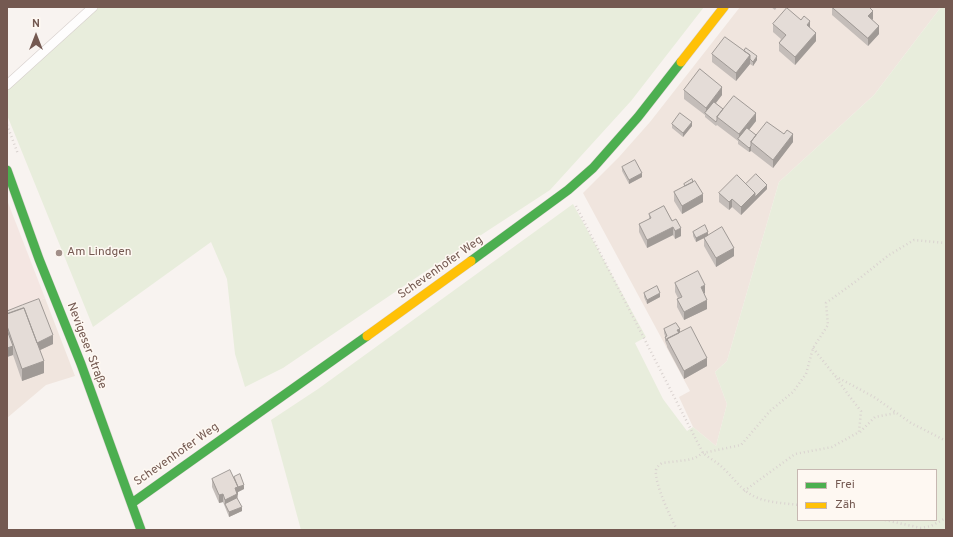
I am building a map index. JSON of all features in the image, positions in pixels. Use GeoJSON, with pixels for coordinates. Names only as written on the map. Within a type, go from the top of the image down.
{"type":"FeatureCollection","features":[{"type":"Feature","properties":{"kind":"street","name":"Schevenhofer Weg"},"geometry":{"type":"LineString","coordinates":[[132,503],[514,231],[568,190],[593,168],[638,117],[724,7]]}},
{"type":"Feature","properties":{"kind":"street","name":"Nevigeser Straße"},"geometry":{"type":"LineString","coordinates":[[7,170],[141,530]]}},
{"type":"Feature","properties":{"kind":"lane"},"geometry":{"type":"LineString","coordinates":[[7,86],[93,7]]}},
{"type":"Feature","properties":{"kind":"path"},"geometry":{"type":"LineString","coordinates":[[568,190],[703,453],[722,466],[744,490],[759,499],[797,505]]}},
{"type":"Feature","properties":{"kind":"path"},"geometry":{"type":"LineString","coordinates":[[677,530],[666,507],[657,478],[656,469],[659,465],[662,462],[687,460],[703,453],[741,445],[770,410],[793,392],[806,374],[812,348],[828,325],[826,303],[889,255],[914,240],[946,243]]}},
{"type":"Feature","properties":{"kind":"path"},"geometry":{"type":"LineString","coordinates":[[812,348],[861,410],[859,432]]}},
{"type":"Feature","properties":{"kind":"path"},"geometry":{"type":"LineString","coordinates":[[835,376],[874,397],[911,423],[946,441]]}},
{"type":"Feature","properties":{"kind":"path"},"geometry":{"type":"LineString","coordinates":[[744,490],[796,454],[832,447],[859,432],[875,417],[897,413]]}},
{"type":"Feature","properties":{"kind":"path"},"geometry":{"type":"LineString","coordinates":[[890,521],[921,528],[931,526],[946,518]]}},
{"type":"Feature","properties":{"kind":"shaded area"},"geometry":{"type":"Polygon","coordinates":[[[740,7],[941,7],[874,95],[779,182],[727,361],[715,372],[727,404],[716,446],[693,427],[679,397],[690,391],[583,193],[619,157],[650,122],[740,7]]]}},
{"type":"Feature","properties":{"kind":"shaded area"},"geometry":{"type":"Polygon","coordinates":[[[7,200],[45,298],[7,314],[7,200]]]}},
{"type":"Feature","properties":{"kind":"shaded area"},"geometry":{"type":"Polygon","coordinates":[[[45,298],[75,376],[46,385],[7,418],[7,314],[45,298]]]}},
{"type":"Feature","properties":{"kind":"green space"},"geometry":{"type":"Polygon","coordinates":[[[99,7],[704,7],[631,101],[550,190],[426,271],[283,368],[245,387],[235,354],[227,279],[211,242],[93,327],[7,115],[7,90],[99,7]]]}},
{"type":"Feature","properties":{"kind":"green space"},"geometry":{"type":"Polygon","coordinates":[[[941,7],[946,7],[946,530],[301,530],[271,420],[318,389],[573,204],[646,337],[635,343],[663,399],[687,431],[693,427],[716,446],[727,404],[715,372],[727,361],[779,182],[874,95],[941,7]]]}},
{"type":"Feature","properties":{"kind":"building"},"geometry":{"type":"Polygon","coordinates":[[[832,7],[869,7],[873,11],[868,16],[879,26],[868,38],[832,7]]]}},
{"type":"Feature","properties":{"kind":"building"},"geometry":{"type":"Polygon","coordinates":[[[787,8],[801,20],[804,16],[810,21],[807,25],[816,33],[795,57],[779,43],[786,35],[773,24],[787,8]]]}},
{"type":"Feature","properties":{"kind":"building"},"geometry":{"type":"Polygon","coordinates":[[[725,37],[750,55],[736,73],[712,54],[725,37]]]}},
{"type":"Feature","properties":{"kind":"building"},"geometry":{"type":"Polygon","coordinates":[[[746,48],[757,56],[753,62],[750,59],[750,55],[744,51],[746,48]]]}},
{"type":"Feature","properties":{"kind":"building"},"geometry":{"type":"Polygon","coordinates":[[[700,69],[722,87],[706,108],[684,90],[700,69]]]}},
{"type":"Feature","properties":{"kind":"building"},"geometry":{"type":"Polygon","coordinates":[[[734,96],[756,113],[739,134],[717,117],[734,96]]]}},
{"type":"Feature","properties":{"kind":"building"},"geometry":{"type":"Polygon","coordinates":[[[714,102],[723,109],[717,117],[716,122],[705,113],[714,102]]]}},
{"type":"Feature","properties":{"kind":"building"},"geometry":{"type":"Polygon","coordinates":[[[680,113],[692,122],[683,133],[672,124],[680,113]]]}},
{"type":"Feature","properties":{"kind":"building"},"geometry":{"type":"Polygon","coordinates":[[[767,122],[784,134],[787,130],[793,134],[773,160],[751,142],[767,122]]]}},
{"type":"Feature","properties":{"kind":"building"},"geometry":{"type":"Polygon","coordinates":[[[747,128],[756,135],[749,148],[738,139],[747,128]]]}},
{"type":"Feature","properties":{"kind":"building"},"geometry":{"type":"Polygon","coordinates":[[[635,160],[642,173],[629,180],[622,167],[635,160]]]}},
{"type":"Feature","properties":{"kind":"building"},"geometry":{"type":"Polygon","coordinates":[[[756,174],[767,185],[755,197],[755,193],[746,184],[756,174]]]}},
{"type":"Feature","properties":{"kind":"building"},"geometry":{"type":"Polygon","coordinates":[[[737,175],[755,193],[741,207],[732,199],[729,202],[719,193],[737,175]]]}},
{"type":"Feature","properties":{"kind":"building"},"geometry":{"type":"Polygon","coordinates":[[[692,179],[693,182],[685,186],[684,184],[692,179]]]}},
{"type":"Feature","properties":{"kind":"building"},"geometry":{"type":"Polygon","coordinates":[[[695,181],[703,194],[682,206],[674,192],[695,181]]]}},
{"type":"Feature","properties":{"kind":"building"},"geometry":{"type":"Polygon","coordinates":[[[664,206],[672,221],[676,219],[681,228],[675,231],[673,227],[647,240],[639,224],[651,218],[649,214],[664,206]]]}},
{"type":"Feature","properties":{"kind":"building"},"geometry":{"type":"Polygon","coordinates":[[[705,225],[708,232],[696,238],[693,232],[705,225]]]}},
{"type":"Feature","properties":{"kind":"building"},"geometry":{"type":"Polygon","coordinates":[[[722,227],[734,248],[716,258],[704,238],[722,227]]]}},
{"type":"Feature","properties":{"kind":"building"},"geometry":{"type":"Polygon","coordinates":[[[698,271],[705,285],[701,287],[707,300],[684,312],[677,299],[682,297],[675,283],[698,271]]]}},
{"type":"Feature","properties":{"kind":"building"},"geometry":{"type":"Polygon","coordinates":[[[657,286],[660,293],[647,300],[644,293],[657,286]]]}},
{"type":"Feature","properties":{"kind":"building"},"geometry":{"type":"Polygon","coordinates":[[[39,299],[53,335],[37,343],[24,308],[7,314],[7,311],[39,299]]]}},
{"type":"Feature","properties":{"kind":"building"},"geometry":{"type":"Polygon","coordinates":[[[24,308],[44,361],[22,369],[7,326],[7,314],[24,308]]]}},
{"type":"Feature","properties":{"kind":"building"},"geometry":{"type":"Polygon","coordinates":[[[676,323],[680,329],[677,330],[679,333],[667,339],[667,341],[665,337],[667,336],[664,329],[676,323]]]}},
{"type":"Feature","properties":{"kind":"building"},"geometry":{"type":"Polygon","coordinates":[[[691,327],[707,358],[684,371],[667,339],[691,327]]]}},
{"type":"Feature","properties":{"kind":"building"},"geometry":{"type":"Polygon","coordinates":[[[7,330],[13,346],[7,348],[7,330]]]}},
{"type":"Feature","properties":{"kind":"building"},"geometry":{"type":"Polygon","coordinates":[[[230,470],[238,487],[235,488],[237,494],[225,500],[223,494],[219,495],[212,479],[230,470]]]}},
{"type":"Feature","properties":{"kind":"building"},"geometry":{"type":"Polygon","coordinates":[[[240,474],[244,485],[238,487],[234,477],[240,474]]]}},
{"type":"Feature","properties":{"kind":"building"},"geometry":{"type":"Polygon","coordinates":[[[237,498],[242,507],[229,512],[225,504],[237,498]]]}},
{"type":"Feature","properties":{"kind":"traffic: fast"},"geometry":{"type":"LineString","coordinates":[[471,261],[568,190],[593,168],[638,117],[681,62]]}},
{"type":"Feature","properties":{"kind":"traffic: fast"},"geometry":{"type":"LineString","coordinates":[[7,170],[39,259],[81,364],[141,530]]}},
{"type":"Feature","properties":{"kind":"traffic: fast"},"geometry":{"type":"LineString","coordinates":[[132,503],[367,336]]}},
{"type":"Feature","properties":{"kind":"traffic: slow"},"geometry":{"type":"LineString","coordinates":[[681,62],[724,7]]}},
{"type":"Feature","properties":{"kind":"traffic: slow"},"geometry":{"type":"LineString","coordinates":[[367,336],[471,261]]}},
{"type":"Feature","properties":{"kind":"place","name":"Am Lindgen"},"geometry":{"type":"Point","coordinates":[59,253]}}]}
